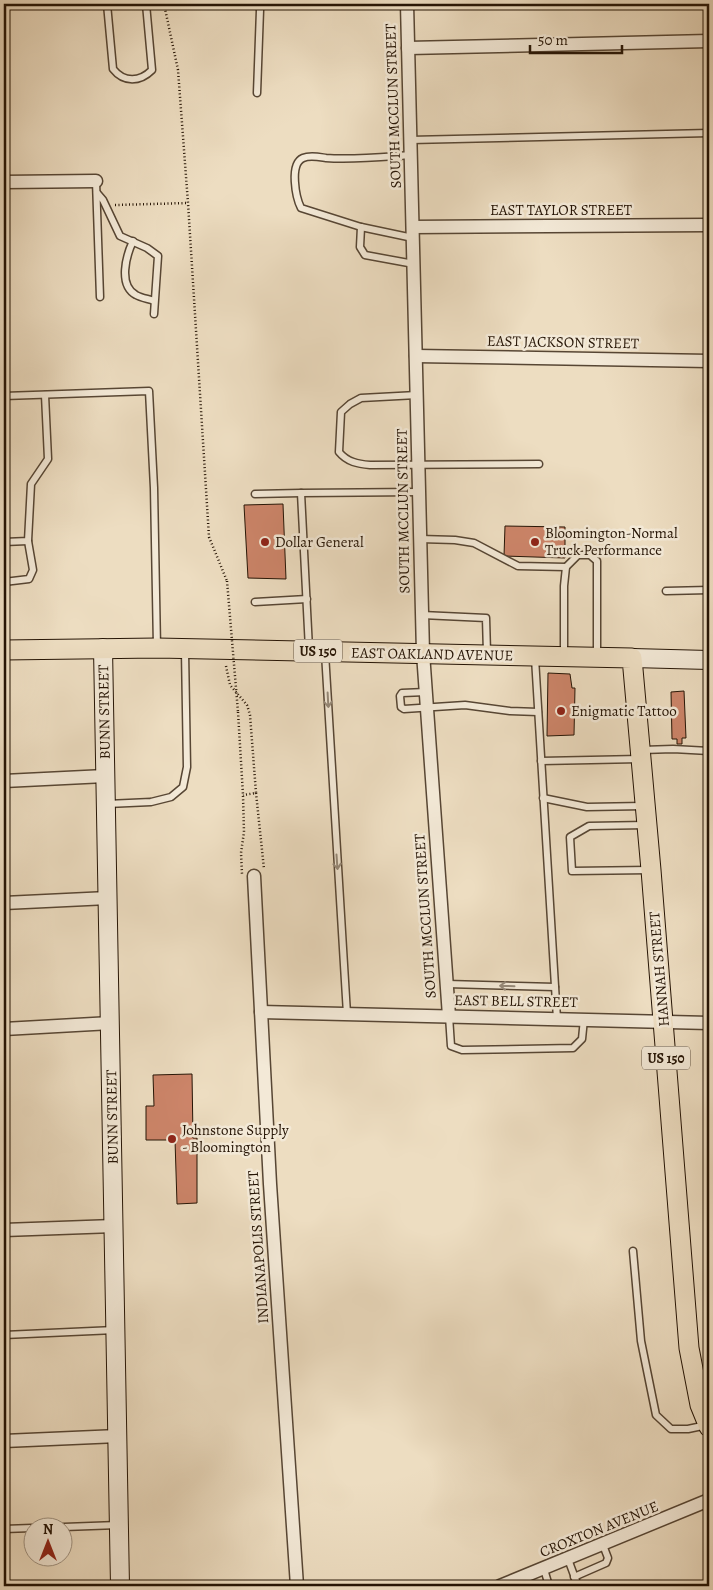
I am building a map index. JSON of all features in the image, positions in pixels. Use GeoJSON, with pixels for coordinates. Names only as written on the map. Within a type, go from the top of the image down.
{"type":"FeatureCollection","features":[{"type":"Feature","properties":{"kind":"main road","name":"EAST OAKLAND AVENUE"},"geometry":{"type":"LineString","coordinates":[[4,650],[157,648],[632,658]]}},
{"type":"Feature","properties":{"kind":"main road","name":"HANNAH STREET"},"geometry":{"type":"LineString","coordinates":[[632,658],[689,1348],[700,1405],[709,1426]]}},
{"type":"Feature","properties":{"kind":"street","name":"SOUTH MCCLUN STREET"},"geometry":{"type":"LineString","coordinates":[[407,4],[423,654],[449,1016]]}},
{"type":"Feature","properties":{"kind":"street"},"geometry":{"type":"LineString","coordinates":[[408,48],[709,41]]}},
{"type":"Feature","properties":{"kind":"street"},"geometry":{"type":"LineString","coordinates":[[4,182],[97,187]]}},
{"type":"Feature","properties":{"kind":"street","name":"EAST TAYLOR STREET"},"geometry":{"type":"LineString","coordinates":[[413,232],[709,225]]}},
{"type":"Feature","properties":{"kind":"street","name":"EAST JACKSON STREET"},"geometry":{"type":"LineString","coordinates":[[416,356],[709,361]]}},
{"type":"Feature","properties":{"kind":"street","name":"BUNN STREET"},"geometry":{"type":"LineString","coordinates":[[103,648],[120,1586]]}},
{"type":"Feature","properties":{"kind":"street","name":"EAST OAKLAND AVENUE"},"geometry":{"type":"LineString","coordinates":[[632,658],[709,660]]}},
{"type":"Feature","properties":{"kind":"street"},"geometry":{"type":"LineString","coordinates":[[4,781],[105,776]]}},
{"type":"Feature","properties":{"kind":"street","name":"INDIANAPOLIS STREET"},"geometry":{"type":"LineString","coordinates":[[248,877],[261,1012],[270,1184],[297,1586]]}},
{"type":"Feature","properties":{"kind":"street"},"geometry":{"type":"LineString","coordinates":[[4,903],[108,898]]}},
{"type":"Feature","properties":{"kind":"street","name":"EAST BELL STREET"},"geometry":{"type":"LineString","coordinates":[[261,1012],[709,1023]]}},
{"type":"Feature","properties":{"kind":"street"},"geometry":{"type":"LineString","coordinates":[[4,1029],[110,1023]]}},
{"type":"Feature","properties":{"kind":"street"},"geometry":{"type":"LineString","coordinates":[[4,1230],[114,1226]]}},
{"type":"Feature","properties":{"kind":"street"},"geometry":{"type":"LineString","coordinates":[[4,1441],[118,1436]]}},
{"type":"Feature","properties":{"kind":"street","name":"CROXTON AVENUE"},"geometry":{"type":"LineString","coordinates":[[500,1586],[516,1583],[544,1569],[709,1500]]}},
{"type":"Feature","properties":{"kind":"lane"},"geometry":{"type":"LineString","coordinates":[[107,4],[113,69],[118,75],[128,80],[139,79],[146,76],[152,70],[146,4]]}},
{"type":"Feature","properties":{"kind":"lane"},"geometry":{"type":"LineString","coordinates":[[256,93],[260,10],[258,4]]}},
{"type":"Feature","properties":{"kind":"lane"},"geometry":{"type":"LineString","coordinates":[[410,140],[709,133]]}},
{"type":"Feature","properties":{"kind":"lane"},"geometry":{"type":"LineString","coordinates":[[411,155],[372,158],[302,158],[297,164],[295,178],[297,199],[302,208],[361,227],[413,232]]}},
{"type":"Feature","properties":{"kind":"lane"},"geometry":{"type":"LineString","coordinates":[[97,187],[120,236],[148,248],[158,256],[154,314]]}},
{"type":"Feature","properties":{"kind":"lane"},"geometry":{"type":"LineString","coordinates":[[97,187],[100,297]]}},
{"type":"Feature","properties":{"kind":"lane"},"geometry":{"type":"LineString","coordinates":[[361,227],[360,247],[365,255],[414,264]]}},
{"type":"Feature","properties":{"kind":"lane"},"geometry":{"type":"LineString","coordinates":[[133,241],[128,251],[126,285],[135,295],[154,301]]}},
{"type":"Feature","properties":{"kind":"lane"},"geometry":{"type":"LineString","coordinates":[[4,396],[149,391],[154,488],[157,648]]}},
{"type":"Feature","properties":{"kind":"lane"},"geometry":{"type":"LineString","coordinates":[[4,582],[29,578],[33,570],[28,541],[30,484],[48,459],[45,395]]}},
{"type":"Feature","properties":{"kind":"lane"},"geometry":{"type":"LineString","coordinates":[[417,395],[361,398],[350,404],[341,412],[338,452],[343,458],[370,465],[539,464]]}},
{"type":"Feature","properties":{"kind":"lane"},"geometry":{"type":"LineString","coordinates":[[255,494],[419,492]]}},
{"type":"Feature","properties":{"kind":"lane"},"geometry":{"type":"LineString","coordinates":[[301,493],[307,599],[317,651],[347,1014]]}},
{"type":"Feature","properties":{"kind":"lane"},"geometry":{"type":"LineString","coordinates":[[420,540],[455,540],[474,543],[518,566],[566,567]]}},
{"type":"Feature","properties":{"kind":"lane"},"geometry":{"type":"LineString","coordinates":[[4,542],[28,541]]}},
{"type":"Feature","properties":{"kind":"lane"},"geometry":{"type":"LineString","coordinates":[[564,656],[564,586],[566,567],[578,555],[590,555],[597,562],[597,657]]}},
{"type":"Feature","properties":{"kind":"lane"},"geometry":{"type":"LineString","coordinates":[[666,591],[709,590]]}},
{"type":"Feature","properties":{"kind":"lane"},"geometry":{"type":"LineString","coordinates":[[255,602],[307,599]]}},
{"type":"Feature","properties":{"kind":"lane"},"geometry":{"type":"LineString","coordinates":[[422,615],[486,618],[487,655]]}},
{"type":"Feature","properties":{"kind":"lane"},"geometry":{"type":"LineString","coordinates":[[106,804],[151,802],[171,797],[183,787],[187,767],[185,649]]}},
{"type":"Feature","properties":{"kind":"lane"},"geometry":{"type":"LineString","coordinates":[[535,656],[557,1019]]}},
{"type":"Feature","properties":{"kind":"lane"},"geometry":{"type":"LineString","coordinates":[[426,692],[402,693],[400,696],[402,708],[465,705],[510,712],[538,712]]}},
{"type":"Feature","properties":{"kind":"lane"},"geometry":{"type":"LineString","coordinates":[[541,761],[641,754],[673,749],[709,751]]}},
{"type":"Feature","properties":{"kind":"lane"},"geometry":{"type":"LineString","coordinates":[[544,798],[587,807],[645,806]]}},
{"type":"Feature","properties":{"kind":"lane"},"geometry":{"type":"LineString","coordinates":[[647,824],[589,826],[570,837],[572,870],[651,870]]}},
{"type":"Feature","properties":{"kind":"lane"},"geometry":{"type":"LineString","coordinates":[[446,984],[555,987]]}},
{"type":"Feature","properties":{"kind":"lane"},"geometry":{"type":"LineString","coordinates":[[449,1016],[451,1046],[462,1050],[573,1048],[582,1039],[584,1019]]}},
{"type":"Feature","properties":{"kind":"lane"},"geometry":{"type":"LineString","coordinates":[[633,1252],[641,1341],[656,1416],[671,1429],[688,1430],[709,1426]]}},
{"type":"Feature","properties":{"kind":"lane"},"geometry":{"type":"LineString","coordinates":[[4,1335],[116,1330]]}},
{"type":"Feature","properties":{"kind":"lane"},"geometry":{"type":"LineString","coordinates":[[72,1527],[120,1525]]}},
{"type":"Feature","properties":{"kind":"lane"},"geometry":{"type":"LineString","coordinates":[[4,1529],[22,1528]]}},
{"type":"Feature","properties":{"kind":"lane"},"geometry":{"type":"LineString","coordinates":[[574,1577],[606,1563],[608,1558],[602,1545]]}},
{"type":"Feature","properties":{"kind":"lane"},"geometry":{"type":"LineString","coordinates":[[568,1560],[578,1586]]}},
{"type":"Feature","properties":{"kind":"lane"},"geometry":{"type":"LineString","coordinates":[[544,1569],[549,1586]]}},
{"type":"Feature","properties":{"kind":"path"},"geometry":{"type":"LineString","coordinates":[[164,4],[178,70],[209,537],[227,581],[238,712]]}},
{"type":"Feature","properties":{"kind":"path"},"geometry":{"type":"LineString","coordinates":[[115,205],[188,203]]}},
{"type":"Feature","properties":{"kind":"path"},"geometry":{"type":"LineString","coordinates":[[226,666],[230,685],[247,705],[250,715],[264,876],[248,877]]}},
{"type":"Feature","properties":{"kind":"path"},"geometry":{"type":"LineString","coordinates":[[244,795],[256,793]]}},
{"type":"Feature","properties":{"kind":"building","name":"Dollar General"},"geometry":{"type":"Polygon","coordinates":[[[283,504],[286,579],[248,578],[244,505],[283,504]]]}},
{"type":"Feature","properties":{"kind":"building","name":"Bloomington-Normal Truck Performance"},"geometry":{"type":"Polygon","coordinates":[[[505,526],[565,527],[565,558],[504,556],[505,526]]]}},
{"type":"Feature","properties":{"kind":"building","name":"Enigmatic Tattoo"},"geometry":{"type":"Polygon","coordinates":[[[548,673],[570,674],[572,688],[575,688],[574,735],[547,736],[548,673]]]}},
{"type":"Feature","properties":{"kind":"building"},"geometry":{"type":"Polygon","coordinates":[[[684,691],[686,738],[682,738],[682,744],[677,744],[677,739],[672,739],[671,692],[684,691]]]}},
{"type":"Feature","properties":{"kind":"building","name":"Johnstone Supply - Bloomington"},"geometry":{"type":"Polygon","coordinates":[[[192,1074],[193,1138],[197,1138],[197,1203],[177,1204],[175,1140],[146,1140],[146,1106],[154,1106],[153,1075],[192,1074]]]}},
{"type":"Feature","properties":{"kind":"place","name":"Dollar General"},"geometry":{"type":"Point","coordinates":[265,542]}},
{"type":"Feature","properties":{"kind":"place","name":"Bloomington-Normal Truck Performance"},"geometry":{"type":"Point","coordinates":[535,542]}},
{"type":"Feature","properties":{"kind":"place","name":"Enigmatic Tattoo"},"geometry":{"type":"Point","coordinates":[561,711]}},
{"type":"Feature","properties":{"kind":"place","name":"Johnstone Supply - Bloomington"},"geometry":{"type":"Point","coordinates":[172,1139]}}]}
